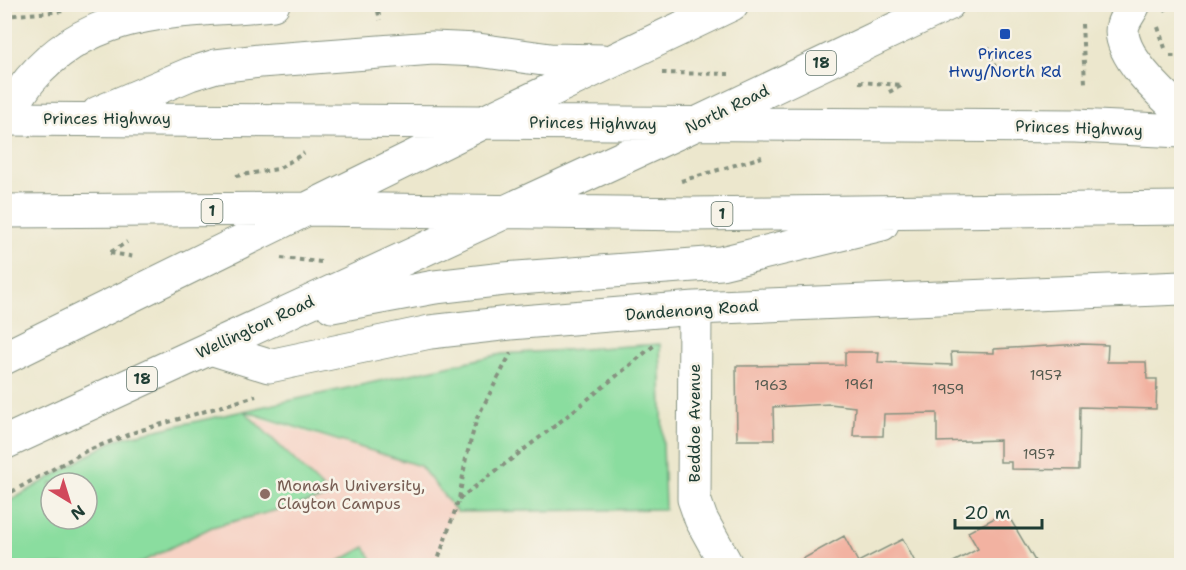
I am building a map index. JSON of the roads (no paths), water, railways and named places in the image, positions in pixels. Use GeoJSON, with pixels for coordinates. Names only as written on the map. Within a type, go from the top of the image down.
{"type":"FeatureCollection","features":[{"type":"Feature","properties":{"kind":"main road"},"geometry":{"type":"LineString","coordinates":[[5,118],[30,80],[76,40],[105,25],[142,16],[273,4]]}},
{"type":"Feature","properties":{"kind":"main road"},"geometry":{"type":"LineString","coordinates":[[4,358],[484,122],[732,4]]}},
{"type":"Feature","properties":{"kind":"main road","name":"North Road"},"geometry":{"type":"LineString","coordinates":[[505,212],[948,4]]}},
{"type":"Feature","properties":{"kind":"main road"},"geometry":{"type":"LineString","coordinates":[[1144,10],[1123,26],[1123,42],[1129,55],[1182,112]]}},
{"type":"Feature","properties":{"kind":"main road"},"geometry":{"type":"LineString","coordinates":[[89,118],[190,74],[216,66],[260,61],[434,48],[487,51],[550,60],[612,61]]}},
{"type":"Feature","properties":{"kind":"main road","name":"Princes Highway"},"geometry":{"type":"LineString","coordinates":[[5,118],[1075,126],[1182,131]]}},
{"type":"Feature","properties":{"kind":"main road","name":"1"},"geometry":{"type":"LineString","coordinates":[[4,211],[306,210],[692,214],[1182,208]]}},
{"type":"Feature","properties":{"kind":"main road"},"geometry":{"type":"LineString","coordinates":[[280,316],[435,287],[504,279],[721,263],[939,210]]}},
{"type":"Feature","properties":{"kind":"main road","name":"Wellington Road"},"geometry":{"type":"LineString","coordinates":[[4,443],[505,212]]}},
{"type":"Feature","properties":{"kind":"main road","name":"Dandenong Road"},"geometry":{"type":"LineString","coordinates":[[210,348],[263,365],[282,365],[338,350],[430,332],[510,323],[694,308],[1182,288]]}},
{"type":"Feature","properties":{"kind":"main road","name":"Beddoe Avenue"},"geometry":{"type":"LineString","coordinates":[[694,308],[694,499],[701,519],[727,566]]}},
{"type":"Feature","properties":{"kind":"place","name":"Princes Hwy/North Rd"},"geometry":{"type":"Point","coordinates":[1005,34]}},
{"type":"Feature","properties":{"kind":"place","name":"Monash University, Clayton Campus"},"geometry":{"type":"Point","coordinates":[265,494]}}]}
